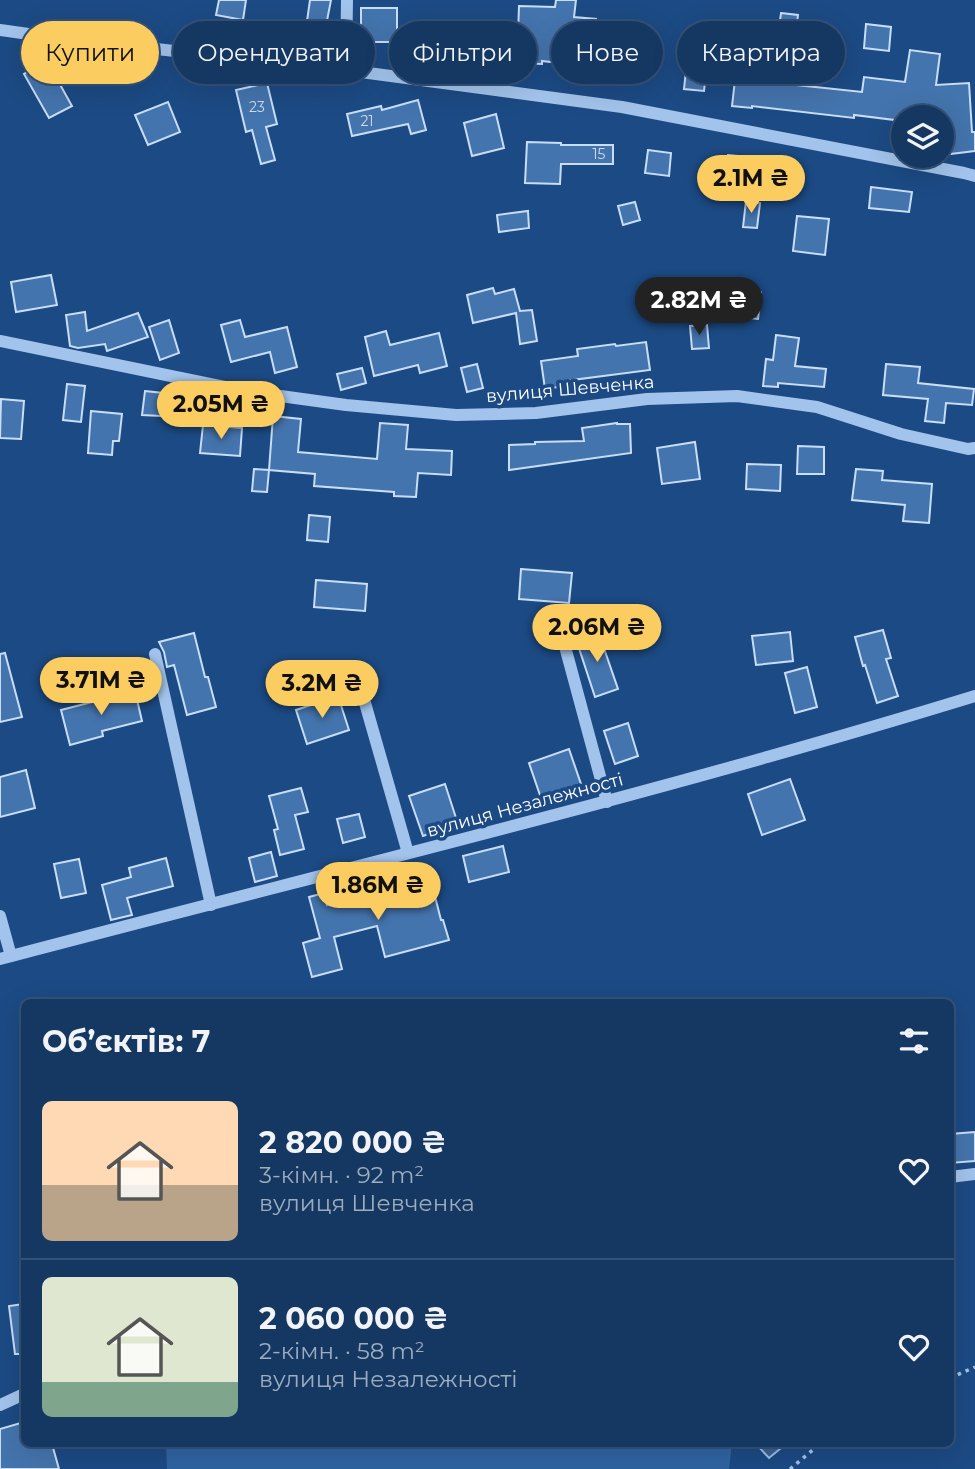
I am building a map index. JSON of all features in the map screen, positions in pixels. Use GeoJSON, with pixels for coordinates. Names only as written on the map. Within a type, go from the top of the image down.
{"type":"FeatureCollection","features":[{"type":"Feature","properties":{"kind":"street"},"geometry":{"type":"LineString","coordinates":[[347,0],[347,21]]}},
{"type":"Feature","properties":{"kind":"street"},"geometry":{"type":"LineString","coordinates":[[0,30],[173,51]]}},
{"type":"Feature","properties":{"kind":"street"},"geometry":{"type":"LineString","coordinates":[[375,74],[622,107],[975,176]]}},
{"type":"Feature","properties":{"kind":"street","name":"вулиця Шевченка"},"geometry":{"type":"LineString","coordinates":[[0,341],[244,391],[346,405],[456,415],[536,413],[647,400],[737,396],[817,407],[901,433],[968,449],[975,448]]}},
{"type":"Feature","properties":{"kind":"street"},"geometry":{"type":"LineString","coordinates":[[560,628],[607,802]]}},
{"type":"Feature","properties":{"kind":"street"},"geometry":{"type":"LineString","coordinates":[[155,654],[211,905]]}},
{"type":"Feature","properties":{"kind":"street"},"geometry":{"type":"LineString","coordinates":[[360,689],[408,853]]}},
{"type":"Feature","properties":{"kind":"street","name":"вулиця Незалежності"},"geometry":{"type":"LineString","coordinates":[[5,958],[607,802],[847,736],[975,696]]}},
{"type":"Feature","properties":{"kind":"street"},"geometry":{"type":"LineString","coordinates":[[0,916],[5,958]]}},
{"type":"Feature","properties":{"kind":"street"},"geometry":{"type":"LineString","coordinates":[[954,1177],[975,1174]]}},
{"type":"Feature","properties":{"kind":"street"},"geometry":{"type":"LineString","coordinates":[[0,1405],[21,1395]]}},
{"type":"Feature","properties":{"kind":"path"},"geometry":{"type":"LineString","coordinates":[[954,1376],[975,1367]]}},
{"type":"Feature","properties":{"kind":"path"},"geometry":{"type":"LineString","coordinates":[[790,1469],[816,1447]]}},
{"type":"Feature","properties":{"kind":"shaded area"},"geometry":{"type":"Polygon","coordinates":[[[166,1447],[732,1447],[729,1469],[167,1469],[166,1447]]]}},
{"type":"Feature","properties":{"kind":"shaded area"},"geometry":{"type":"Polygon","coordinates":[[[759,1447],[782,1447],[769,1458],[759,1447]]]}},
{"type":"Feature","properties":{"kind":"building"},"geometry":{"type":"Polygon","coordinates":[[[219,0],[246,0],[243,20],[216,15],[219,0]]]}},
{"type":"Feature","properties":{"kind":"building"},"geometry":{"type":"Polygon","coordinates":[[[310,0],[331,0],[327,21],[307,21],[310,0]]]}},
{"type":"Feature","properties":{"kind":"building"},"geometry":{"type":"Polygon","coordinates":[[[556,0],[576,0],[574,17],[596,21],[551,21],[551,62],[542,61],[542,64],[537,64],[537,21],[518,21],[519,6],[555,7],[556,0]]]}},
{"type":"Feature","properties":{"kind":"building"},"geometry":{"type":"Polygon","coordinates":[[[361,8],[397,8],[397,21],[389,21],[389,42],[375,42],[375,21],[361,21],[361,8]]]}},
{"type":"Feature","properties":{"kind":"building"},"geometry":{"type":"Polygon","coordinates":[[[781,13],[798,15],[797,21],[780,21],[781,13]]]}},
{"type":"Feature","properties":{"kind":"building"},"geometry":{"type":"Polygon","coordinates":[[[866,24],[891,27],[889,51],[864,48],[866,24]]]}},
{"type":"Feature","properties":{"kind":"building"},"geometry":{"type":"Polygon","coordinates":[[[910,50],[940,54],[936,85],[969,83],[975,151],[954,154],[954,105],[891,105],[891,120],[732,106],[735,84],[797,84],[862,92],[864,77],[905,82],[910,50]]]}},
{"type":"Feature","properties":{"kind":"building"},"geometry":{"type":"Polygon","coordinates":[[[30,84],[60,84],[72,106],[49,118],[30,84]]]}},
{"type":"Feature","properties":{"kind":"building"},"geometry":{"type":"Polygon","coordinates":[[[267,84],[277,124],[266,127],[275,160],[261,164],[252,130],[246,132],[236,90],[267,84]]]}},
{"type":"Feature","properties":{"kind":"building"},"geometry":{"type":"Polygon","coordinates":[[[685,84],[705,84],[704,91],[684,89],[685,84]]]}},
{"type":"Feature","properties":{"kind":"building"},"geometry":{"type":"Polygon","coordinates":[[[418,100],[426,130],[411,134],[408,124],[352,136],[347,114],[381,106],[382,110],[418,100]]]}},
{"type":"Feature","properties":{"kind":"building"},"geometry":{"type":"Polygon","coordinates":[[[168,102],[180,132],[148,145],[135,115],[168,102]]]}},
{"type":"Feature","properties":{"kind":"building"},"geometry":{"type":"Polygon","coordinates":[[[496,114],[504,148],[472,156],[464,123],[496,114]]]}},
{"type":"Feature","properties":{"kind":"building"},"geometry":{"type":"Polygon","coordinates":[[[527,142],[613,145],[613,164],[561,164],[560,184],[525,183],[527,142]]]}},
{"type":"Feature","properties":{"kind":"building"},"geometry":{"type":"Polygon","coordinates":[[[648,150],[671,153],[669,176],[645,173],[648,150]]]}},
{"type":"Feature","properties":{"kind":"building"},"geometry":{"type":"Polygon","coordinates":[[[728,155],[757,158],[754,187],[725,182],[728,155]]]}},
{"type":"Feature","properties":{"kind":"building"},"geometry":{"type":"Polygon","coordinates":[[[871,187],[912,192],[909,212],[869,208],[871,187]]]}},
{"type":"Feature","properties":{"kind":"building"},"geometry":{"type":"Polygon","coordinates":[[[746,201],[760,203],[757,228],[743,227],[746,201]]]}},
{"type":"Feature","properties":{"kind":"building"},"geometry":{"type":"Polygon","coordinates":[[[635,202],[640,220],[623,225],[618,206],[635,202]]]}},
{"type":"Feature","properties":{"kind":"building"},"geometry":{"type":"Polygon","coordinates":[[[528,211],[529,228],[499,232],[497,215],[528,211]]]}},
{"type":"Feature","properties":{"kind":"building"},"geometry":{"type":"Polygon","coordinates":[[[797,216],[829,219],[825,255],[793,251],[797,216]]]}},
{"type":"Feature","properties":{"kind":"building"},"geometry":{"type":"Polygon","coordinates":[[[51,275],[57,305],[16,312],[11,282],[51,275]]]}},
{"type":"Feature","properties":{"kind":"building"},"geometry":{"type":"Polygon","coordinates":[[[721,287],[761,292],[758,319],[718,315],[721,287]]]}},
{"type":"Feature","properties":{"kind":"building"},"geometry":{"type":"Polygon","coordinates":[[[493,288],[495,294],[514,289],[520,311],[532,310],[537,341],[520,344],[516,313],[473,323],[467,295],[493,288]]]}},
{"type":"Feature","properties":{"kind":"building"},"geometry":{"type":"Polygon","coordinates":[[[85,312],[87,331],[138,313],[148,337],[107,351],[105,344],[78,348],[70,346],[66,315],[85,312]]]}},
{"type":"Feature","properties":{"kind":"building"},"geometry":{"type":"Polygon","coordinates":[[[169,320],[179,353],[160,360],[149,327],[169,320]]]}},
{"type":"Feature","properties":{"kind":"building"},"geometry":{"type":"Polygon","coordinates":[[[240,320],[245,337],[287,327],[297,367],[275,373],[270,352],[231,362],[221,325],[240,320]]]}},
{"type":"Feature","properties":{"kind":"building"},"geometry":{"type":"Polygon","coordinates":[[[707,325],[709,348],[692,349],[690,326],[707,325]]]}},
{"type":"Feature","properties":{"kind":"building"},"geometry":{"type":"Polygon","coordinates":[[[386,331],[390,345],[439,333],[447,366],[420,373],[418,365],[374,376],[365,337],[386,331]]]}},
{"type":"Feature","properties":{"kind":"building"},"geometry":{"type":"Polygon","coordinates":[[[776,335],[799,338],[795,366],[826,369],[824,387],[778,383],[778,387],[763,386],[766,359],[773,360],[776,335]]]}},
{"type":"Feature","properties":{"kind":"building"},"geometry":{"type":"Polygon","coordinates":[[[646,342],[650,370],[565,381],[565,386],[545,389],[541,361],[578,356],[577,349],[646,342]]]}},
{"type":"Feature","properties":{"kind":"building"},"geometry":{"type":"Polygon","coordinates":[[[477,364],[483,388],[467,392],[461,368],[477,364]]]}},
{"type":"Feature","properties":{"kind":"building"},"geometry":{"type":"Polygon","coordinates":[[[886,364],[920,367],[918,383],[974,389],[972,405],[946,403],[944,423],[925,421],[928,399],[883,395],[886,364]]]}},
{"type":"Feature","properties":{"kind":"building"},"geometry":{"type":"Polygon","coordinates":[[[362,368],[366,383],[341,390],[337,374],[362,368]]]}},
{"type":"Feature","properties":{"kind":"building"},"geometry":{"type":"Polygon","coordinates":[[[67,384],[85,386],[81,422],[63,420],[67,384]]]}},
{"type":"Feature","properties":{"kind":"building"},"geometry":{"type":"Polygon","coordinates":[[[145,391],[163,393],[161,416],[142,415],[145,391]]]}},
{"type":"Feature","properties":{"kind":"building"},"geometry":{"type":"Polygon","coordinates":[[[1,399],[24,401],[21,439],[0,438],[1,399]]]}},
{"type":"Feature","properties":{"kind":"building"},"geometry":{"type":"Polygon","coordinates":[[[91,411],[122,414],[119,441],[113,441],[112,455],[88,453],[91,411]]]}},
{"type":"Feature","properties":{"kind":"building"},"geometry":{"type":"Polygon","coordinates":[[[273,416],[301,419],[298,452],[377,459],[380,423],[408,425],[406,449],[452,451],[451,475],[418,473],[416,497],[394,496],[394,492],[314,486],[315,474],[269,470],[273,416]]]}},
{"type":"Feature","properties":{"kind":"building"},"geometry":{"type":"Polygon","coordinates":[[[630,424],[631,453],[509,470],[509,445],[584,441],[582,428],[630,424]]]}},
{"type":"Feature","properties":{"kind":"building"},"geometry":{"type":"Polygon","coordinates":[[[203,425],[242,428],[240,456],[200,453],[203,425]]]}},
{"type":"Feature","properties":{"kind":"building"},"geometry":{"type":"Polygon","coordinates":[[[695,442],[700,479],[662,484],[657,448],[695,442]]]}},
{"type":"Feature","properties":{"kind":"building"},"geometry":{"type":"Polygon","coordinates":[[[798,446],[824,447],[824,474],[797,474],[798,446]]]}},
{"type":"Feature","properties":{"kind":"building"},"geometry":{"type":"Polygon","coordinates":[[[747,464],[781,465],[780,491],[746,489],[747,464]]]}},
{"type":"Feature","properties":{"kind":"building"},"geometry":{"type":"Polygon","coordinates":[[[254,469],[269,470],[267,492],[252,491],[254,469]]]}},
{"type":"Feature","properties":{"kind":"building"},"geometry":{"type":"Polygon","coordinates":[[[856,469],[883,471],[882,480],[932,484],[929,523],[903,521],[905,505],[852,500],[856,469]]]}},
{"type":"Feature","properties":{"kind":"building"},"geometry":{"type":"Polygon","coordinates":[[[309,515],[330,517],[328,542],[307,540],[309,515]]]}},
{"type":"Feature","properties":{"kind":"building"},"geometry":{"type":"Polygon","coordinates":[[[521,569],[572,573],[569,603],[519,599],[521,569]]]}},
{"type":"Feature","properties":{"kind":"building"},"geometry":{"type":"Polygon","coordinates":[[[316,580],[367,584],[365,611],[314,607],[316,580]]]}},
{"type":"Feature","properties":{"kind":"building"},"geometry":{"type":"Polygon","coordinates":[[[883,630],[891,658],[886,659],[898,696],[877,703],[855,637],[883,630]]]}},
{"type":"Feature","properties":{"kind":"building"},"geometry":{"type":"Polygon","coordinates":[[[598,631],[618,689],[595,697],[576,639],[598,631]]]}},
{"type":"Feature","properties":{"kind":"building"},"geometry":{"type":"Polygon","coordinates":[[[790,632],[793,661],[756,665],[752,636],[790,632]]]}},
{"type":"Feature","properties":{"kind":"building"},"geometry":{"type":"Polygon","coordinates":[[[194,633],[216,707],[187,715],[174,665],[167,667],[159,642],[194,633]]]}},
{"type":"Feature","properties":{"kind":"building"},"geometry":{"type":"Polygon","coordinates":[[[5,653],[22,717],[0,722],[0,654],[5,653]]]}},
{"type":"Feature","properties":{"kind":"building"},"geometry":{"type":"Polygon","coordinates":[[[807,667],[817,707],[795,713],[785,673],[807,667]]]}},
{"type":"Feature","properties":{"kind":"building"},"geometry":{"type":"Polygon","coordinates":[[[135,691],[142,721],[102,731],[103,736],[70,745],[61,710],[135,691]]]}},
{"type":"Feature","properties":{"kind":"building"},"geometry":{"type":"Polygon","coordinates":[[[338,696],[349,730],[307,744],[296,710],[338,696]]]}},
{"type":"Feature","properties":{"kind":"building"},"geometry":{"type":"Polygon","coordinates":[[[628,723],[638,756],[615,764],[604,731],[628,723]]]}},
{"type":"Feature","properties":{"kind":"building"},"geometry":{"type":"Polygon","coordinates":[[[569,749],[582,787],[542,801],[529,763],[569,749]]]}},
{"type":"Feature","properties":{"kind":"building"},"geometry":{"type":"Polygon","coordinates":[[[26,770],[35,808],[0,817],[0,777],[26,770]]]}},
{"type":"Feature","properties":{"kind":"building"},"geometry":{"type":"Polygon","coordinates":[[[790,779],[805,820],[762,835],[748,794],[790,779]]]}},
{"type":"Feature","properties":{"kind":"building"},"geometry":{"type":"Polygon","coordinates":[[[445,784],[458,824],[423,836],[409,796],[445,784]]]}},
{"type":"Feature","properties":{"kind":"building"},"geometry":{"type":"Polygon","coordinates":[[[301,788],[308,812],[295,815],[304,849],[280,855],[274,830],[278,829],[269,796],[301,788]]]}},
{"type":"Feature","properties":{"kind":"building"},"geometry":{"type":"Polygon","coordinates":[[[359,814],[365,837],[343,843],[337,819],[359,814]]]}},
{"type":"Feature","properties":{"kind":"building"},"geometry":{"type":"Polygon","coordinates":[[[503,846],[509,872],[469,882],[463,856],[503,846]]]}},
{"type":"Feature","properties":{"kind":"building"},"geometry":{"type":"Polygon","coordinates":[[[271,852],[277,876],[255,882],[249,858],[271,852]]]}},
{"type":"Feature","properties":{"kind":"building"},"geometry":{"type":"Polygon","coordinates":[[[166,858],[173,886],[127,898],[132,915],[111,920],[102,885],[131,877],[129,868],[166,858]]]}},
{"type":"Feature","properties":{"kind":"building"},"geometry":{"type":"Polygon","coordinates":[[[79,859],[86,893],[61,898],[54,864],[79,859]]]}},
{"type":"Feature","properties":{"kind":"building"},"geometry":{"type":"Polygon","coordinates":[[[429,873],[449,940],[385,957],[377,926],[334,937],[342,969],[312,977],[303,943],[320,938],[309,897],[324,893],[327,905],[399,886],[397,881],[429,873]]]}},
{"type":"Feature","properties":{"kind":"building"},"geometry":{"type":"Polygon","coordinates":[[[975,1132],[975,1161],[954,1163],[954,1134],[975,1132]]]}},
{"type":"Feature","properties":{"kind":"building"},"geometry":{"type":"Polygon","coordinates":[[[21,1304],[21,1354],[15,1354],[9,1306],[21,1304]]]}},
{"type":"Feature","properties":{"kind":"building"},"geometry":{"type":"Polygon","coordinates":[[[21,1423],[21,1447],[53,1447],[59,1469],[0,1469],[0,1429],[21,1423]]]}}]}
